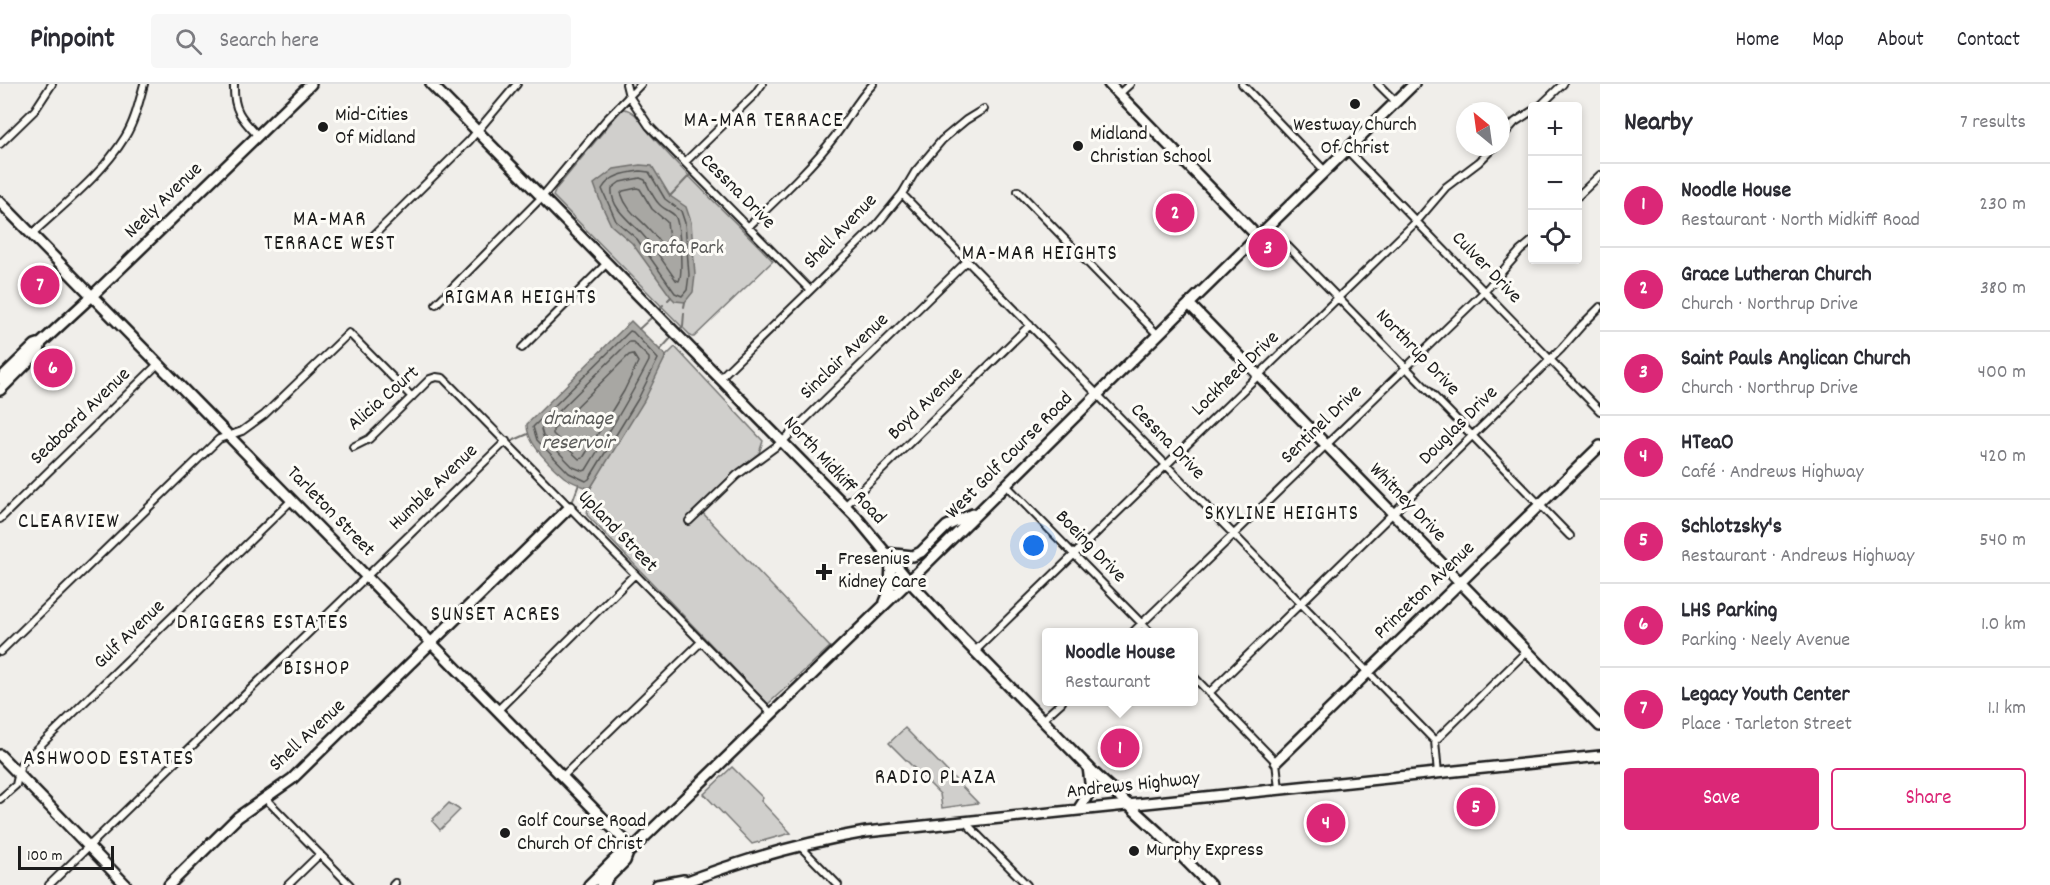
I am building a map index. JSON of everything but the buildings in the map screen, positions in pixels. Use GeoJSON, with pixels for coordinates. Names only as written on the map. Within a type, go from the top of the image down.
{"type":"FeatureCollection","features":[{"type":"Feature","properties":{"kind":"main road","name":"Neely Avenue"},"geometry":{"type":"LineString","coordinates":[[0,379],[92,296],[311,84]]}},
{"type":"Feature","properties":{"kind":"main road","name":"North Midkiff Road"},"geometry":{"type":"LineString","coordinates":[[431,84],[845,506],[909,581],[1042,720],[1210,885]]}},
{"type":"Feature","properties":{"kind":"main road"},"geometry":{"type":"LineString","coordinates":[[1109,84],[1258,237]]}},
{"type":"Feature","properties":{"kind":"main road","name":"West Golf Course Road"},"geometry":{"type":"LineString","coordinates":[[604,883],[625,861],[631,851],[884,606],[1414,84]]}},
{"type":"Feature","properties":{"kind":"main road","name":"Tarleton Street"},"geometry":{"type":"LineString","coordinates":[[0,202],[432,642],[631,851]]}},
{"type":"Feature","properties":{"kind":"main road","name":"Whitney Drive"},"geometry":{"type":"LineString","coordinates":[[1189,304],[1600,726]]}},
{"type":"Feature","properties":{"kind":"main road","name":"Neely Avenue"},"geometry":{"type":"LineString","coordinates":[[0,390],[39,351],[41,343]]}},
{"type":"Feature","properties":{"kind":"main road","name":"Princeton Avenue"},"geometry":{"type":"LineString","coordinates":[[1276,762],[1600,446]]}},
{"type":"Feature","properties":{"kind":"main road","name":"Shell Avenue"},"geometry":{"type":"LineString","coordinates":[[169,885],[238,817],[292,779],[570,507]]}},
{"type":"Feature","properties":{"kind":"main road"},"geometry":{"type":"LineString","coordinates":[[884,606],[890,590],[888,556],[913,556],[921,552],[947,526],[980,511]]}},
{"type":"Feature","properties":{"kind":"main road"},"geometry":{"type":"LineString","coordinates":[[0,756],[126,885]]}},
{"type":"Feature","properties":{"kind":"main road","name":"Andrews Highway"},"geometry":{"type":"LineString","coordinates":[[677,885],[756,857],[799,845],[866,832],[1600,756]]}},
{"type":"Feature","properties":{"kind":"main road"},"geometry":{"type":"LineString","coordinates":[[1078,810],[1091,790],[1088,767]]}},
{"type":"Feature","properties":{"kind":"main road","name":"West Golf Course Road"},"geometry":{"type":"LineString","coordinates":[[589,885],[620,854],[631,851]]}},
{"type":"Feature","properties":{"kind":"main road"},"geometry":{"type":"LineString","coordinates":[[657,885],[696,878]]}},
{"type":"Feature","properties":{"kind":"street"},"geometry":{"type":"LineString","coordinates":[[0,144],[35,110],[52,84]]}},
{"type":"Feature","properties":{"kind":"street"},"geometry":{"type":"LineString","coordinates":[[32,234],[109,158],[126,136],[144,84]]}},
{"type":"Feature","properties":{"kind":"street"},"geometry":{"type":"LineString","coordinates":[[234,84],[234,98],[238,112],[258,136]]}},
{"type":"Feature","properties":{"kind":"street"},"geometry":{"type":"LineString","coordinates":[[374,235],[469,141],[517,84]]}},
{"type":"Feature","properties":{"kind":"street","name":"Cessna Drive"},"geometry":{"type":"LineString","coordinates":[[626,84],[629,96],[649,126],[810,290]]}},
{"type":"Feature","properties":{"kind":"street"},"geometry":{"type":"LineString","coordinates":[[436,304],[542,197],[641,84]]}},
{"type":"Feature","properties":{"kind":"street"},"geometry":{"type":"LineString","coordinates":[[685,162],[755,94],[762,84]]}},
{"type":"Feature","properties":{"kind":"street"},"geometry":{"type":"LineString","coordinates":[[748,227],[804,172],[835,136],[851,111],[873,84]]}},
{"type":"Feature","properties":{"kind":"street"},"geometry":{"type":"LineString","coordinates":[[1119,94],[1130,84]]}},
{"type":"Feature","properties":{"kind":"street"},"geometry":{"type":"LineString","coordinates":[[1242,84],[1325,171]]}},
{"type":"Feature","properties":{"kind":"street"},"geometry":{"type":"LineString","coordinates":[[1378,84],[1396,102]]}},
{"type":"Feature","properties":{"kind":"street"},"geometry":{"type":"LineString","coordinates":[[1544,102],[1563,84]]}},
{"type":"Feature","properties":{"kind":"street","name":"Shell Avenue"},"geometry":{"type":"LineString","coordinates":[[720,378],[875,227],[902,194],[915,172],[942,140],[966,120],[984,109]]}},
{"type":"Feature","properties":{"kind":"street"},"geometry":{"type":"LineString","coordinates":[[1510,128],[1528,114]]}},
{"type":"Feature","properties":{"kind":"street","name":"Culver Drive"},"geometry":{"type":"LineString","coordinates":[[1347,150],[1600,411]]}},
{"type":"Feature","properties":{"kind":"street","name":"Lockheed Drive"},"geometry":{"type":"LineString","coordinates":[[975,651],[1338,299],[1417,221],[1446,187],[1485,156]]}},
{"type":"Feature","properties":{"kind":"street"},"geometry":{"type":"LineString","coordinates":[[1582,192],[1600,175]]}},
{"type":"Feature","properties":{"kind":"street"},"geometry":{"type":"LineString","coordinates":[[1017,191],[1158,335]]}},
{"type":"Feature","properties":{"kind":"street","name":"Cessna Drive"},"geometry":{"type":"LineString","coordinates":[[902,194],[1435,741]]}},
{"type":"Feature","properties":{"kind":"street","name":"Northrup Drive"},"geometry":{"type":"LineString","coordinates":[[1268,226],[1570,536]]}},
{"type":"Feature","properties":{"kind":"street","name":"Sentinel Drive"},"geometry":{"type":"LineString","coordinates":[[1138,628],[1485,291],[1528,245]]}},
{"type":"Feature","properties":{"kind":"street","name":"Sinclair Avenue"},"geometry":{"type":"LineString","coordinates":[[689,521],[737,475],[782,442],[967,261]]}},
{"type":"Feature","properties":{"kind":"street"},"geometry":{"type":"LineString","coordinates":[[522,348],[607,264]]}},
{"type":"Feature","properties":{"kind":"street","name":"Douglas Drive"},"geometry":{"type":"LineString","coordinates":[[1209,693],[1473,436],[1600,307]]}},
{"type":"Feature","properties":{"kind":"street","name":"Boyd Avenue"},"geometry":{"type":"LineString","coordinates":[[845,506],[1030,325]]}},
{"type":"Feature","properties":{"kind":"street"},"geometry":{"type":"LineString","coordinates":[[0,652],[219,439],[242,431],[264,415],[349,333],[412,397]]}},
{"type":"Feature","properties":{"kind":"street","name":"Seaboard Avenue"},"geometry":{"type":"LineString","coordinates":[[0,519],[158,364]]}},
{"type":"Feature","properties":{"kind":"street","name":"Alicia Court"},"geometry":{"type":"LineString","coordinates":[[353,447],[369,439],[430,380],[436,377]]}},
{"type":"Feature","properties":{"kind":"street","name":"Upland Street"},"geometry":{"type":"LineString","coordinates":[[436,377],[443,378],[506,441],[772,714]]}},
{"type":"Feature","properties":{"kind":"street","name":"Humble Avenue"},"geometry":{"type":"LineString","coordinates":[[49,885],[506,441]]}},
{"type":"Feature","properties":{"kind":"street","name":"Boeing Drive"},"geometry":{"type":"LineString","coordinates":[[1006,485],[1146,628]]}},
{"type":"Feature","properties":{"kind":"street","name":"Gulf Avenue"},"geometry":{"type":"LineString","coordinates":[[0,800],[16,785],[21,764],[292,500]]}},
{"type":"Feature","properties":{"kind":"street"},"geometry":{"type":"LineString","coordinates":[[498,710],[635,574]]}},
{"type":"Feature","properties":{"kind":"street"},"geometry":{"type":"LineString","coordinates":[[562,777],[701,642]]}},
{"type":"Feature","properties":{"kind":"street"},"geometry":{"type":"LineString","coordinates":[[1438,773],[1435,741],[1527,651]]}},
{"type":"Feature","properties":{"kind":"street"},"geometry":{"type":"LineString","coordinates":[[1198,681],[1276,762],[1279,789]]}},
{"type":"Feature","properties":{"kind":"street"},"geometry":{"type":"LineString","coordinates":[[1042,720],[1058,706]]}},
{"type":"Feature","properties":{"kind":"street"},"geometry":{"type":"LineString","coordinates":[[265,798],[350,885]]}},
{"type":"Feature","properties":{"kind":"street"},"geometry":{"type":"LineString","coordinates":[[964,821],[1027,885]]}},
{"type":"Feature","properties":{"kind":"street"},"geometry":{"type":"LineString","coordinates":[[799,845],[838,885]]}},
{"type":"Feature","properties":{"kind":"street"},"geometry":{"type":"LineString","coordinates":[[288,885],[320,854]]}},
{"type":"Feature","properties":{"kind":"green space","name":"Grafa Park"},"geometry":{"type":"Polygon","coordinates":[[[622,109],[635,114],[680,167],[773,261],[694,337],[553,196],[556,189],[622,109]]]}},
{"type":"Feature","properties":{"kind":"green space"},"geometry":{"type":"Polygon","coordinates":[[[675,347],[763,441],[759,453],[733,473],[698,508],[830,647],[768,704],[587,515],[590,489],[666,356],[675,347]]]}},
{"type":"Feature","properties":{"kind":"green space"},"geometry":{"type":"Polygon","coordinates":[[[905,728],[978,803],[942,808],[940,794],[889,743],[905,728]]]}},
{"type":"Feature","properties":{"kind":"green space"},"geometry":{"type":"Polygon","coordinates":[[[732,767],[763,798],[761,801],[791,833],[752,844],[704,794],[732,767]]]}},
{"type":"Feature","properties":{"kind":"green space"},"geometry":{"type":"Polygon","coordinates":[[[449,803],[460,810],[440,830],[433,819],[449,803]]]}},
{"type":"Feature","properties":{"kind":"water"},"geometry":{"type":"Polygon","coordinates":[[[640,165],[652,166],[670,196],[686,207],[691,222],[695,275],[693,292],[685,302],[675,301],[671,297],[632,243],[611,225],[594,184],[614,169],[640,165]]]}},
{"type":"Feature","properties":{"kind":"water","name":"drainage reservoir"},"geometry":{"type":"Polygon","coordinates":[[[631,321],[666,356],[644,401],[590,489],[564,477],[546,460],[530,439],[527,424],[631,321]]]}},
{"type":"Feature","properties":{"kind":"waterway"},"geometry":{"type":"LineString","coordinates":[[670,196],[690,175]]}},
{"type":"Feature","properties":{"kind":"waterway"},"geometry":{"type":"LineString","coordinates":[[668,300],[671,297]]}},
{"type":"Feature","properties":{"kind":"waterway"},"geometry":{"type":"LineString","coordinates":[[684,307],[685,302]]}},
{"type":"Feature","properties":{"kind":"waterway"},"geometry":{"type":"LineString","coordinates":[[660,308],[663,305]]}},
{"type":"Feature","properties":{"kind":"waterway"},"geometry":{"type":"LineString","coordinates":[[680,329],[683,326],[684,313]]}},
{"type":"Feature","properties":{"kind":"waterway"},"geometry":{"type":"LineString","coordinates":[[639,329],[652,317]]}},
{"type":"Feature","properties":{"kind":"waterway"},"geometry":{"type":"LineString","coordinates":[[660,350],[672,337]]}},
{"type":"Feature","properties":{"kind":"waterway"},"geometry":{"type":"LineString","coordinates":[[512,441],[528,434]]}},
{"type":"Feature","properties":{"kind":"waterway"},"geometry":{"type":"LineString","coordinates":[[572,503],[579,484]]}},
{"type":"Feature","properties":{"kind":"place","name":"Westway Church Of Christ"},"geometry":{"type":"Point","coordinates":[1355,104]}},
{"type":"Feature","properties":{"kind":"place","name":"Mid-Cities Of Midland"},"geometry":{"type":"Point","coordinates":[323,127]}},
{"type":"Feature","properties":{"kind":"place","name":"Midland Christian School"},"geometry":{"type":"Point","coordinates":[1078,146]}},
{"type":"Feature","properties":{"kind":"place","name":"Grace Lutheran Church"},"geometry":{"type":"Point","coordinates":[1175,213]}},
{"type":"Feature","properties":{"kind":"place","name":"Saint Pauls Anglican Church"},"geometry":{"type":"Point","coordinates":[1268,248]}},
{"type":"Feature","properties":{"kind":"place","name":"Legacy Youth Center"},"geometry":{"type":"Point","coordinates":[40,285]}},
{"type":"Feature","properties":{"kind":"place","name":"LHS Parking"},"geometry":{"type":"Point","coordinates":[53,368]}},
{"type":"Feature","properties":{"kind":"place","name":"Fresenius Kidney Care"},"geometry":{"type":"Point","coordinates":[824,572]}},
{"type":"Feature","properties":{"kind":"place","name":"Noodle House"},"geometry":{"type":"Point","coordinates":[1120,748]}},
{"type":"Feature","properties":{"kind":"place","name":"Schlotzsky's"},"geometry":{"type":"Point","coordinates":[1476,807]}},
{"type":"Feature","properties":{"kind":"place","name":"HTeaO"},"geometry":{"type":"Point","coordinates":[1326,823]}},
{"type":"Feature","properties":{"kind":"place","name":"Golf Course Road Church Of Christ"},"geometry":{"type":"Point","coordinates":[505,833]}},
{"type":"Feature","properties":{"kind":"place","name":"Murphy Express"},"geometry":{"type":"Point","coordinates":[1134,851]}},
{"type":"Feature","properties":{"kind":"district","name":"MA-MAR TERRACE"},"geometry":{"type":"Point","coordinates":[764,122]}},
{"type":"Feature","properties":{"kind":"district","name":"MA-MAR TERRACE WEST"},"geometry":{"type":"Point","coordinates":[330,233]}},
{"type":"Feature","properties":{"kind":"district","name":"MA-MAR HEIGHTS"},"geometry":{"type":"Point","coordinates":[1040,255]}},
{"type":"Feature","properties":{"kind":"district","name":"RIGMAR HEIGHTS"},"geometry":{"type":"Point","coordinates":[521,299]}},
{"type":"Feature","properties":{"kind":"district","name":"SKYLINE HEIGHTS"},"geometry":{"type":"Point","coordinates":[1282,515]}},
{"type":"Feature","properties":{"kind":"district","name":"CLEARVIEW"},"geometry":{"type":"Point","coordinates":[69,523]}},
{"type":"Feature","properties":{"kind":"district","name":"SUNSET ACRES"},"geometry":{"type":"Point","coordinates":[496,616]}},
{"type":"Feature","properties":{"kind":"district","name":"DRIGGERS ESTATES"},"geometry":{"type":"Point","coordinates":[263,624]}},
{"type":"Feature","properties":{"kind":"district","name":"BISHOP"},"geometry":{"type":"Point","coordinates":[317,670]}},
{"type":"Feature","properties":{"kind":"district","name":"ASHWOOD ESTATES"},"geometry":{"type":"Point","coordinates":[109,760]}},
{"type":"Feature","properties":{"kind":"district","name":"RADIO PLAZA"},"geometry":{"type":"Point","coordinates":[936,779]}}]}
